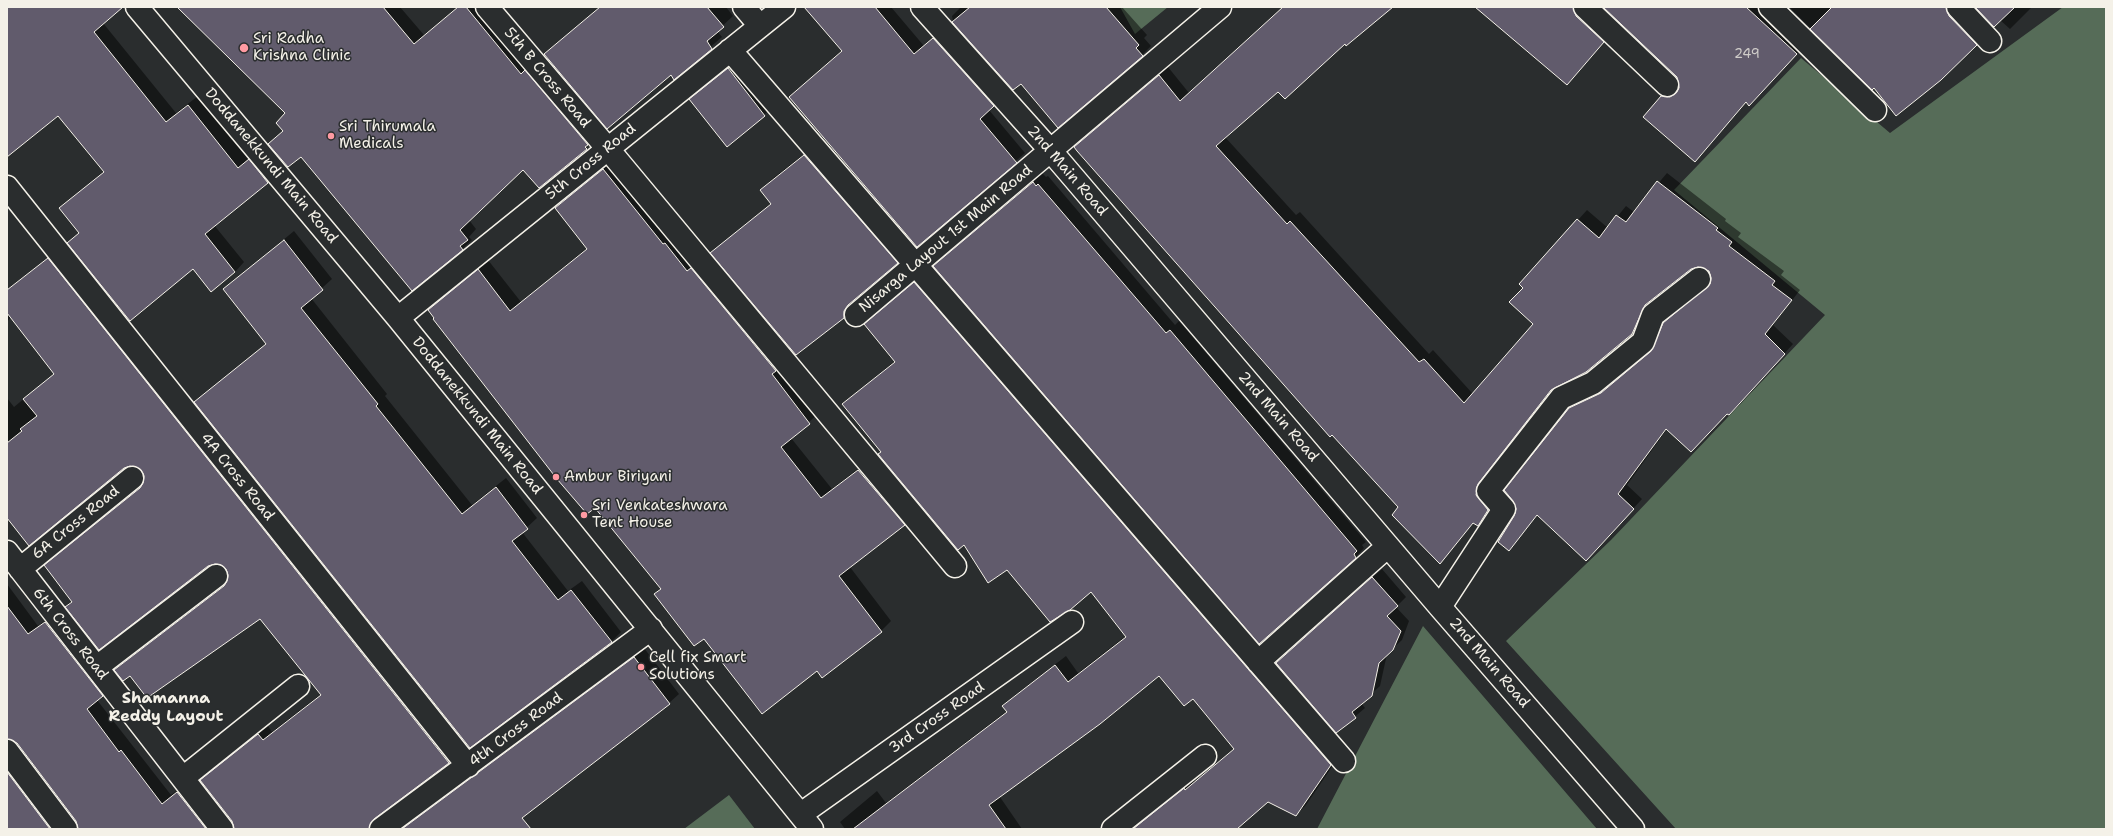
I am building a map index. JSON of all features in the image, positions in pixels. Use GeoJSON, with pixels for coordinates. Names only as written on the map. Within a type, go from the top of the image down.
{"type":"FeatureCollection","features":[{"type":"Feature","properties":{"kind":"street","name":"Doddanekkundi Main Road"},"geometry":{"type":"LineString","coordinates":[[137,7],[398,318],[807,822]]}},
{"type":"Feature","properties":{"kind":"street","name":"5th B Cross Road"},"geometry":{"type":"LineString","coordinates":[[487,7],[608,149],[955,566]]}},
{"type":"Feature","properties":{"kind":"street"},"geometry":{"type":"LineString","coordinates":[[744,7],[760,26]]}},
{"type":"Feature","properties":{"kind":"street","name":"5th Cross Road"},"geometry":{"type":"LineString","coordinates":[[398,318],[784,7]]}},
{"type":"Feature","properties":{"kind":"street","name":"2nd Main Road"},"geometry":{"type":"LineString","coordinates":[[922,7],[1050,150],[1440,607],[1633,829]]}},
{"type":"Feature","properties":{"kind":"street","name":"Nisarga Layout 1st Main Road"},"geometry":{"type":"LineString","coordinates":[[856,315],[1220,7]]}},
{"type":"Feature","properties":{"kind":"street"},"geometry":{"type":"LineString","coordinates":[[1585,7],[1667,85]]}},
{"type":"Feature","properties":{"kind":"street"},"geometry":{"type":"LineString","coordinates":[[1770,7],[1875,110]]}},
{"type":"Feature","properties":{"kind":"street"},"geometry":{"type":"LineString","coordinates":[[1958,7],[1990,41]]}},
{"type":"Feature","properties":{"kind":"street"},"geometry":{"type":"LineString","coordinates":[[730,50],[1344,762]]}},
{"type":"Feature","properties":{"kind":"street","name":"4A Cross Road"},"geometry":{"type":"LineString","coordinates":[[7,187],[468,766]]}},
{"type":"Feature","properties":{"kind":"street"},"geometry":{"type":"LineString","coordinates":[[1440,607],[1504,509],[1488,491],[1561,398],[1593,383],[1643,342],[1653,315],[1699,279]]}},
{"type":"Feature","properties":{"kind":"street","name":"6A Cross Road"},"geometry":{"type":"LineString","coordinates":[[13,560],[132,478]]}},
{"type":"Feature","properties":{"kind":"street"},"geometry":{"type":"LineString","coordinates":[[1258,662],[1388,546]]}},
{"type":"Feature","properties":{"kind":"street","name":"6th Cross Road"},"geometry":{"type":"LineString","coordinates":[[13,560],[222,829]]}},
{"type":"Feature","properties":{"kind":"street"},"geometry":{"type":"LineString","coordinates":[[97,667],[216,576]]}},
{"type":"Feature","properties":{"kind":"street","name":"3rd Cross Road"},"geometry":{"type":"LineString","coordinates":[[807,822],[1072,622]]}},
{"type":"Feature","properties":{"kind":"street","name":"4th Cross Road"},"geometry":{"type":"LineString","coordinates":[[381,829],[651,629]]}},
{"type":"Feature","properties":{"kind":"street"},"geometry":{"type":"LineString","coordinates":[[183,778],[298,686]]}},
{"type":"Feature","properties":{"kind":"street"},"geometry":{"type":"LineString","coordinates":[[7,752],[66,829]]}},
{"type":"Feature","properties":{"kind":"street"},"geometry":{"type":"LineString","coordinates":[[1113,829],[1205,756]]}},
{"type":"Feature","properties":{"kind":"green space"},"geometry":{"type":"Polygon","coordinates":[[[1120,7],[1168,7],[1135,34],[1120,7]]]}},
{"type":"Feature","properties":{"kind":"green space"},"geometry":{"type":"Polygon","coordinates":[[[2063,7],[2106,7],[2106,829],[1676,829],[1506,641],[1611,540],[1825,315],[1674,190],[1801,58],[1890,133],[2063,7]]]}},
{"type":"Feature","properties":{"kind":"green space"},"geometry":{"type":"Polygon","coordinates":[[[1423,626],[1597,829],[1317,829],[1423,626]]]}},
{"type":"Feature","properties":{"kind":"green space"},"geometry":{"type":"Polygon","coordinates":[[[729,795],[755,829],[684,829],[729,795]]]}},
{"type":"Feature","properties":{"kind":"building"},"geometry":{"type":"Polygon","coordinates":[[[7,7],[123,7],[94,32],[166,122],[188,105],[238,168],[249,159],[268,183],[205,234],[235,272],[211,292],[193,269],[130,321],[67,243],[79,233],[59,208],[104,172],[58,116],[7,157],[7,7]]]}},
{"type":"Feature","properties":{"kind":"building"},"geometry":{"type":"Polygon","coordinates":[[[177,7],[383,7],[414,44],[458,7],[466,7],[521,74],[525,70],[588,145],[585,147],[587,149],[539,188],[523,170],[460,230],[468,240],[460,246],[463,250],[412,291],[301,157],[288,167],[268,144],[283,131],[276,123],[285,113],[177,7]]]}},
{"type":"Feature","properties":{"kind":"building"},"geometry":{"type":"Polygon","coordinates":[[[600,7],[707,7],[724,27],[707,41],[712,49],[674,80],[671,75],[607,129],[544,54],[600,7]]]}},
{"type":"Feature","properties":{"kind":"building"},"geometry":{"type":"Polygon","coordinates":[[[804,7],[875,7],[914,54],[933,38],[994,106],[980,119],[1017,163],[917,247],[789,97],[842,51],[804,7]]]}},
{"type":"Feature","properties":{"kind":"building"},"geometry":{"type":"Polygon","coordinates":[[[970,7],[1106,7],[1139,45],[1136,48],[1143,56],[1058,128],[1021,84],[1013,90],[952,22],[970,7]]]}},
{"type":"Feature","properties":{"kind":"building"},"geometry":{"type":"Polygon","coordinates":[[[1283,7],[1393,7],[1346,46],[1345,44],[1285,99],[1278,92],[1216,146],[1287,224],[1290,221],[1419,362],[1424,359],[1464,403],[1533,324],[1509,302],[1523,288],[1519,284],[1577,219],[1599,238],[1616,215],[1626,222],[1657,181],[1718,228],[1716,230],[1732,242],[1729,246],[1775,281],[1772,285],[1792,300],[1765,334],[1785,354],[1729,415],[1727,414],[1691,452],[1666,429],[1618,494],[1634,509],[1586,561],[1537,515],[1509,551],[1498,542],[1514,516],[1516,509],[1513,501],[1504,490],[1569,408],[1601,393],[1651,351],[1663,323],[1710,284],[1711,278],[1709,271],[1698,267],[1691,269],[1645,305],[1632,334],[1586,372],[1551,390],[1478,484],[1476,495],[1488,510],[1478,526],[1473,523],[1440,564],[1392,515],[1398,507],[1332,435],[1330,437],[1074,147],[1159,75],[1180,101],[1283,7]]]}},
{"type":"Feature","properties":{"kind":"building"},"geometry":{"type":"Polygon","coordinates":[[[1475,7],[1573,7],[1576,16],[1604,42],[1567,85],[1475,7]]]}},
{"type":"Feature","properties":{"kind":"building"},"geometry":{"type":"Polygon","coordinates":[[[1603,7],[1746,7],[1797,54],[1749,106],[1746,102],[1695,162],[1643,117],[1661,96],[1670,97],[1676,93],[1679,88],[1677,77],[1603,7]]]}},
{"type":"Feature","properties":{"kind":"building"},"geometry":{"type":"Polygon","coordinates":[[[1832,7],[1946,7],[1949,16],[1977,45],[1941,80],[1896,116],[1874,88],[1872,90],[1810,29],[1832,7]]]}},
{"type":"Feature","properties":{"kind":"building"},"geometry":{"type":"Polygon","coordinates":[[[1975,7],[2015,7],[1994,27],[1975,7]]]}},
{"type":"Feature","properties":{"kind":"building"},"geometry":{"type":"Polygon","coordinates":[[[728,68],[765,116],[727,147],[689,99],[728,68]]]}},
{"type":"Feature","properties":{"kind":"building"},"geometry":{"type":"Polygon","coordinates":[[[804,155],[898,263],[848,305],[844,311],[844,318],[796,355],[710,253],[771,204],[760,190],[804,155]]]}},
{"type":"Feature","properties":{"kind":"building"},"geometry":{"type":"Polygon","coordinates":[[[603,169],[663,244],[665,243],[687,271],[691,268],[776,371],[772,374],[810,424],[781,447],[821,498],[858,470],[905,525],[839,576],[882,632],[822,678],[817,671],[762,714],[704,639],[694,646],[654,594],[661,589],[595,508],[587,514],[557,479],[433,319],[434,318],[428,310],[478,269],[510,311],[587,249],[555,208],[603,169]]]}},
{"type":"Feature","properties":{"kind":"building"},"geometry":{"type":"Polygon","coordinates":[[[1033,182],[1036,186],[1038,184],[1166,333],[1170,330],[1357,551],[1354,554],[1356,558],[1259,644],[933,266],[1033,182]]]}},
{"type":"Feature","properties":{"kind":"building"},"geometry":{"type":"Polygon","coordinates":[[[284,240],[323,290],[301,308],[378,404],[376,406],[462,514],[496,487],[528,529],[512,541],[558,600],[571,590],[612,642],[470,748],[194,402],[266,344],[223,289],[284,240]]]}},
{"type":"Feature","properties":{"kind":"building"},"geometry":{"type":"Polygon","coordinates":[[[48,258],[449,763],[374,819],[369,829],[234,829],[232,821],[200,780],[258,734],[263,740],[321,695],[260,619],[147,698],[130,676],[123,681],[114,670],[224,586],[228,575],[226,569],[221,565],[215,564],[208,566],[99,650],[65,607],[72,602],[44,565],[140,488],[143,483],[144,476],[141,470],[130,466],[124,468],[29,546],[7,518],[7,443],[22,431],[20,429],[37,416],[23,399],[54,374],[7,313],[7,290],[48,258]]]}},
{"type":"Feature","properties":{"kind":"building"},"geometry":{"type":"Polygon","coordinates":[[[914,282],[1331,765],[1296,816],[1268,802],[1237,829],[1133,829],[1184,788],[1185,790],[1234,749],[1193,699],[1184,706],[1159,676],[1100,724],[989,805],[1006,829],[853,829],[1007,712],[1002,706],[1055,665],[1068,682],[1126,637],[1091,592],[1070,610],[1050,622],[1007,570],[988,583],[964,545],[958,550],[878,454],[881,452],[842,404],[895,362],[864,324],[914,282]]]}},
{"type":"Feature","properties":{"kind":"building"},"geometry":{"type":"Polygon","coordinates":[[[1372,577],[1398,606],[1387,616],[1401,631],[1393,650],[1379,663],[1372,696],[1352,712],[1356,718],[1336,733],[1276,663],[1372,577]]]}},
{"type":"Feature","properties":{"kind":"building"},"geometry":{"type":"Polygon","coordinates":[[[7,606],[28,634],[45,622],[103,696],[87,709],[119,752],[121,750],[162,804],[177,792],[206,829],[78,829],[76,821],[17,743],[7,739],[7,606]]]}},
{"type":"Feature","properties":{"kind":"building"},"geometry":{"type":"Polygon","coordinates":[[[634,657],[670,704],[522,818],[531,829],[402,829],[634,657]]]}},
{"type":"Feature","properties":{"kind":"building"},"geometry":{"type":"Polygon","coordinates":[[[7,772],[50,829],[7,829],[7,772]]]}},
{"type":"Feature","properties":{"kind":"place","name":"Sri Radha Krishna Clinic"},"geometry":{"type":"Point","coordinates":[244,48]}},
{"type":"Feature","properties":{"kind":"place","name":"Sri Thirumala Medicals"},"geometry":{"type":"Point","coordinates":[331,136]}},
{"type":"Feature","properties":{"kind":"place","name":"Ambur Biriyani"},"geometry":{"type":"Point","coordinates":[556,477]}},
{"type":"Feature","properties":{"kind":"place","name":"Sri Venkateshwara Tent House"},"geometry":{"type":"Point","coordinates":[584,515]}},
{"type":"Feature","properties":{"kind":"place","name":"Cell fix Smart Solutions"},"geometry":{"type":"Point","coordinates":[641,667]}},
{"type":"Feature","properties":{"kind":"district","name":"Shamanna Reddy Layout"},"geometry":{"type":"Point","coordinates":[166,708]}}]}
